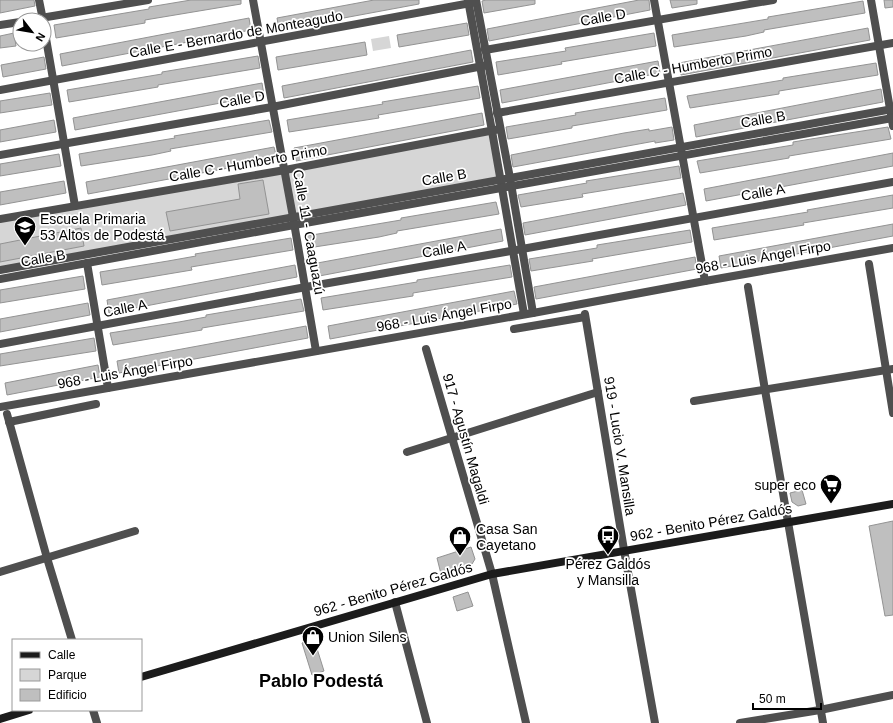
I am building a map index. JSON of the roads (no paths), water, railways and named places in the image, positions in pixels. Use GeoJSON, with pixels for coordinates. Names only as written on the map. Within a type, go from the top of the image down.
{"type":"FeatureCollection","features":[{"type":"Feature","properties":{"kind":"main road","name":"962 - Benito Pérez Galdós"},"geometry":{"type":"LineString","coordinates":[[142,677],[492,574],[893,504]]}},
{"type":"Feature","properties":{"kind":"main road"},"geometry":{"type":"LineString","coordinates":[[0,718],[26,711]]}},
{"type":"Feature","properties":{"kind":"street"},"geometry":{"type":"LineString","coordinates":[[39,0],[42,12]]}},
{"type":"Feature","properties":{"kind":"street"},"geometry":{"type":"LineString","coordinates":[[52,17],[148,0]]}},
{"type":"Feature","properties":{"kind":"street","name":"Calle 11 - Caaguazú"},"geometry":{"type":"LineString","coordinates":[[253,0],[285,170],[316,351]]}},
{"type":"Feature","properties":{"kind":"street"},"geometry":{"type":"LineString","coordinates":[[654,0],[705,281]]}},
{"type":"Feature","properties":{"kind":"street","name":"Calle D"},"geometry":{"type":"LineString","coordinates":[[485,50],[773,0]]}},
{"type":"Feature","properties":{"kind":"street"},"geometry":{"type":"LineString","coordinates":[[871,0],[893,121]]}},
{"type":"Feature","properties":{"kind":"street"},"geometry":{"type":"LineString","coordinates":[[472,1],[485,50],[484,66],[497,113],[496,130],[510,178],[533,313]]}},
{"type":"Feature","properties":{"kind":"street"},"geometry":{"type":"LineString","coordinates":[[472,1],[496,130],[501,184],[514,250],[524,314]]}},
{"type":"Feature","properties":{"kind":"street","name":"Calle E - Bernardo de Monteagudo"},"geometry":{"type":"LineString","coordinates":[[0,90],[261,43],[472,1]]}},
{"type":"Feature","properties":{"kind":"street"},"geometry":{"type":"LineString","coordinates":[[0,25],[12,23]]}},
{"type":"Feature","properties":{"kind":"street","name":"Calle C - Humberto Primo"},"geometry":{"type":"LineString","coordinates":[[497,113],[893,43]]}},
{"type":"Feature","properties":{"kind":"street"},"geometry":{"type":"LineString","coordinates":[[48,52],[75,206]]}},
{"type":"Feature","properties":{"kind":"street","name":"Calle D"},"geometry":{"type":"LineString","coordinates":[[0,154],[272,106],[484,66]]}},
{"type":"Feature","properties":{"kind":"street","name":"Calle B"},"geometry":{"type":"LineString","coordinates":[[501,184],[511,187],[892,109]]}},
{"type":"Feature","properties":{"kind":"street","name":"Calle B"},"geometry":{"type":"LineString","coordinates":[[0,270],[294,221],[501,184],[510,178],[682,151],[893,121]]}},
{"type":"Feature","properties":{"kind":"street","name":"Calle C - Humberto Primo"},"geometry":{"type":"LineString","coordinates":[[0,219],[285,170],[496,130]]}},
{"type":"Feature","properties":{"kind":"street","name":"Calle A"},"geometry":{"type":"LineString","coordinates":[[0,344],[98,327],[306,287],[893,182]]}},
{"type":"Feature","properties":{"kind":"street","name":"Calle B"},"geometry":{"type":"LineString","coordinates":[[0,279],[294,221]]}},
{"type":"Feature","properties":{"kind":"street","name":"968 - Luis Ángel Firpo"},"geometry":{"type":"LineString","coordinates":[[0,407],[893,248]]}},
{"type":"Feature","properties":{"kind":"street"},"geometry":{"type":"LineString","coordinates":[[87,263],[108,388]]}},
{"type":"Feature","properties":{"kind":"street"},"geometry":{"type":"LineString","coordinates":[[869,264],[889,370],[893,414]]}},
{"type":"Feature","properties":{"kind":"street"},"geometry":{"type":"LineString","coordinates":[[748,287],[823,723]]}},
{"type":"Feature","properties":{"kind":"street","name":"919 - Lucio V. Mansilla"},"geometry":{"type":"LineString","coordinates":[[514,329],[585,316],[624,550],[655,723]]}},
{"type":"Feature","properties":{"kind":"street","name":"917 - Agustín Magaldi"},"geometry":{"type":"LineString","coordinates":[[426,349],[492,574],[526,723]]}},
{"type":"Feature","properties":{"kind":"street"},"geometry":{"type":"LineString","coordinates":[[694,401],[889,370]]}},
{"type":"Feature","properties":{"kind":"street"},"geometry":{"type":"LineString","coordinates":[[407,452],[598,392]]}},
{"type":"Feature","properties":{"kind":"street"},"geometry":{"type":"LineString","coordinates":[[72,639],[47,558],[8,418],[96,404]]}},
{"type":"Feature","properties":{"kind":"street"},"geometry":{"type":"LineString","coordinates":[[0,572],[135,531]]}},
{"type":"Feature","properties":{"kind":"street"},"geometry":{"type":"LineString","coordinates":[[395,602],[428,723]]}},
{"type":"Feature","properties":{"kind":"street"},"geometry":{"type":"LineString","coordinates":[[740,723],[820,710],[893,695]]}},
{"type":"Feature","properties":{"kind":"street"},"geometry":{"type":"LineString","coordinates":[[93,711],[97,723]]}},
{"type":"Feature","properties":{"kind":"place","name":"Escuela Primaria 53 Altos de Podestá"},"geometry":{"type":"Point","coordinates":[25,246]}},
{"type":"Feature","properties":{"kind":"place","name":"super eco"},"geometry":{"type":"Point","coordinates":[831,504]}},
{"type":"Feature","properties":{"kind":"place","name":"Casa San Cayetano"},"geometry":{"type":"Point","coordinates":[460,556]}},
{"type":"Feature","properties":{"kind":"place","name":"Pérez Galdós y Mansilla"},"geometry":{"type":"Point","coordinates":[608,556]}},
{"type":"Feature","properties":{"kind":"place","name":"Union Silens"},"geometry":{"type":"Point","coordinates":[313,656]}},
{"type":"Feature","properties":{"kind":"district","name":"Pablo Podestá"},"geometry":{"type":"Point","coordinates":[321,681]}}]}
